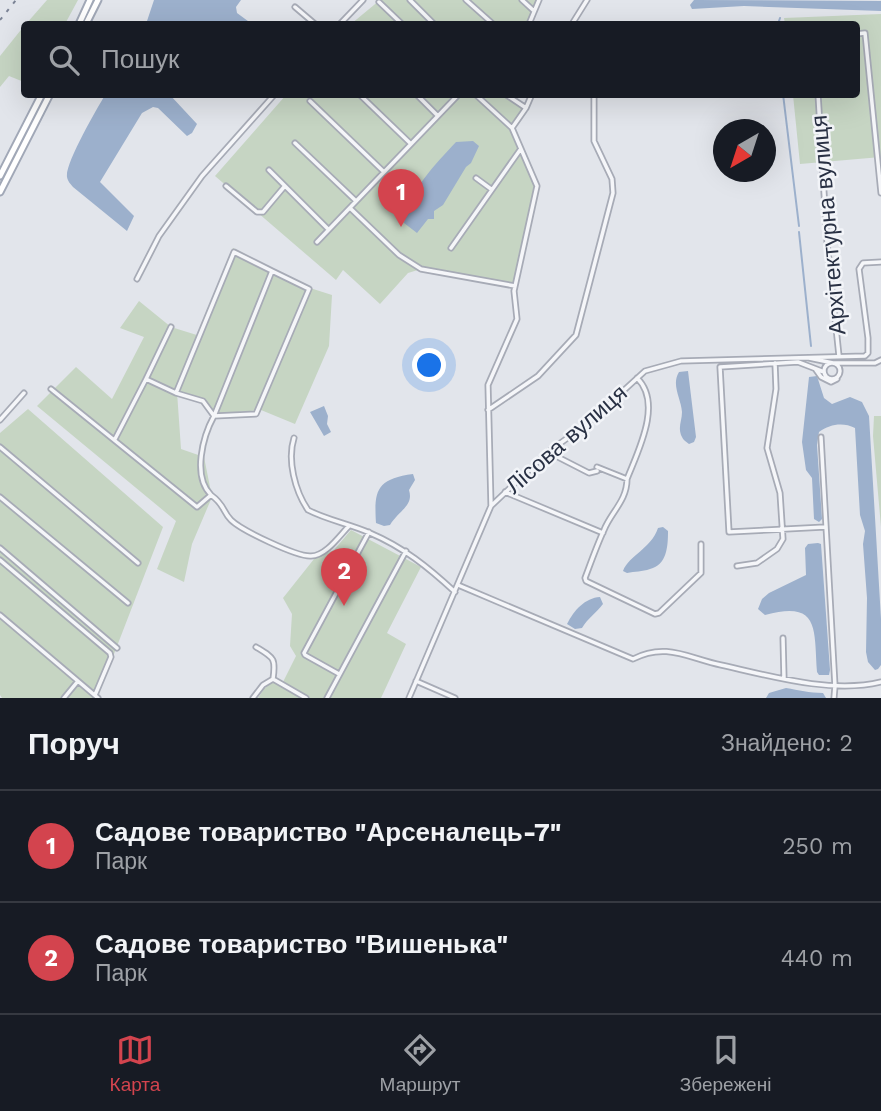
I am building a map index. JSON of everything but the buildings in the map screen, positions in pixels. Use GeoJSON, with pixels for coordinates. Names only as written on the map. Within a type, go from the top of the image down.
{"type":"FeatureCollection","features":[{"type":"Feature","properties":{"kind":"main road"},"geometry":{"type":"LineString","coordinates":[[80,21],[90,0]]}},
{"type":"Feature","properties":{"kind":"main road"},"geometry":{"type":"LineString","coordinates":[[88,21],[98,0]]}},
{"type":"Feature","properties":{"kind":"main road"},"geometry":{"type":"LineString","coordinates":[[0,176],[40,98]]}},
{"type":"Feature","properties":{"kind":"main road"},"geometry":{"type":"LineString","coordinates":[[0,192],[48,98]]}},
{"type":"Feature","properties":{"kind":"street"},"geometry":{"type":"LineString","coordinates":[[343,21],[363,0]]}},
{"type":"Feature","properties":{"kind":"street"},"geometry":{"type":"LineString","coordinates":[[410,0],[432,21]]}},
{"type":"Feature","properties":{"kind":"street"},"geometry":{"type":"LineString","coordinates":[[466,0],[490,21]]}},
{"type":"Feature","properties":{"kind":"street"},"geometry":{"type":"LineString","coordinates":[[522,0],[534,11]]}},
{"type":"Feature","properties":{"kind":"street"},"geometry":{"type":"LineString","coordinates":[[530,21],[538,0]]}},
{"type":"Feature","properties":{"kind":"street"},"geometry":{"type":"LineString","coordinates":[[574,21],[587,0]]}},
{"type":"Feature","properties":{"kind":"street"},"geometry":{"type":"LineString","coordinates":[[379,2],[399,21]]}},
{"type":"Feature","properties":{"kind":"street"},"geometry":{"type":"LineString","coordinates":[[295,6],[312,21]]}},
{"type":"Feature","properties":{"kind":"street"},"geometry":{"type":"LineString","coordinates":[[860,34],[864,33],[881,193]]}},
{"type":"Feature","properties":{"kind":"street"},"geometry":{"type":"LineString","coordinates":[[137,279],[159,236],[202,176],[271,98]]}},
{"type":"Feature","properties":{"kind":"street"},"geometry":{"type":"LineString","coordinates":[[363,98],[411,144]]}},
{"type":"Feature","properties":{"kind":"street"},"geometry":{"type":"LineString","coordinates":[[420,98],[438,116]]}},
{"type":"Feature","properties":{"kind":"street"},"geometry":{"type":"LineString","coordinates":[[317,242],[455,98]]}},
{"type":"Feature","properties":{"kind":"street"},"geometry":{"type":"LineString","coordinates":[[479,98],[512,128],[537,186],[516,286],[517,319],[488,385],[491,506]]}},
{"type":"Feature","properties":{"kind":"street"},"geometry":{"type":"LineString","coordinates":[[511,98],[526,108]]}},
{"type":"Feature","properties":{"kind":"street"},"geometry":{"type":"LineString","coordinates":[[512,128],[530,98]]}},
{"type":"Feature","properties":{"kind":"street"},"geometry":{"type":"LineString","coordinates":[[488,410],[538,376],[576,335],[613,194],[612,179],[594,141],[595,98]]}},
{"type":"Feature","properties":{"kind":"street","name":"Архітектурна вулиця"},"geometry":{"type":"LineString","coordinates":[[818,98],[827,242],[839,356]]}},
{"type":"Feature","properties":{"kind":"street"},"geometry":{"type":"LineString","coordinates":[[310,101],[384,172]]}},
{"type":"Feature","properties":{"kind":"street"},"geometry":{"type":"LineString","coordinates":[[295,143],[356,201]]}},
{"type":"Feature","properties":{"kind":"street"},"geometry":{"type":"LineString","coordinates":[[451,248],[520,150]]}},
{"type":"Feature","properties":{"kind":"street"},"geometry":{"type":"LineString","coordinates":[[268,170],[328,229]]}},
{"type":"Feature","properties":{"kind":"street"},"geometry":{"type":"LineString","coordinates":[[476,178],[491,189]]}},
{"type":"Feature","properties":{"kind":"street"},"geometry":{"type":"LineString","coordinates":[[226,186],[257,212],[263,212],[284,187]]}},
{"type":"Feature","properties":{"kind":"street"},"geometry":{"type":"LineString","coordinates":[[349,208],[399,255],[421,269],[516,286]]}},
{"type":"Feature","properties":{"kind":"street"},"geometry":{"type":"LineString","coordinates":[[176,393],[234,252],[309,289],[256,414],[214,416]]}},
{"type":"Feature","properties":{"kind":"street"},"geometry":{"type":"LineString","coordinates":[[807,358],[865,356],[868,353],[859,269],[863,263],[881,262]]}},
{"type":"Feature","properties":{"kind":"street"},"geometry":{"type":"LineString","coordinates":[[272,271],[214,416],[205,432],[200,457],[205,485],[211,495],[222,503],[231,520],[285,549],[311,556],[327,549],[349,526]]}},
{"type":"Feature","properties":{"kind":"street"},"geometry":{"type":"LineString","coordinates":[[114,439],[171,327]]}},
{"type":"Feature","properties":{"kind":"street"},"geometry":{"type":"LineString","coordinates":[[807,358],[833,363],[875,363],[881,360]]}},
{"type":"Feature","properties":{"kind":"street","name":"Лісова вулиця"},"geometry":{"type":"LineString","coordinates":[[409,698],[491,506],[548,452],[614,402],[645,371],[681,361],[807,358]]}},
{"type":"Feature","properties":{"kind":"street"},"geometry":{"type":"LineString","coordinates":[[817,360],[829,378],[839,374]]}},
{"type":"Feature","properties":{"kind":"street"},"geometry":{"type":"LineString","coordinates":[[824,371],[798,362],[720,367],[729,532],[825,527]]}},
{"type":"Feature","properties":{"kind":"street"},"geometry":{"type":"LineString","coordinates":[[737,566],[757,563],[777,549],[783,539],[780,493],[767,448],[776,389],[775,363]]}},
{"type":"Feature","properties":{"kind":"street"},"geometry":{"type":"LineString","coordinates":[[824,371],[828,364],[833,363]]}},
{"type":"Feature","properties":{"kind":"street"},"geometry":{"type":"LineString","coordinates":[[815,368],[821,377],[831,382],[839,374],[839,368],[833,363]]}},
{"type":"Feature","properties":{"kind":"street"},"geometry":{"type":"LineString","coordinates":[[637,378],[647,391],[648,415],[627,486],[617,511],[603,533],[585,578],[586,582],[655,614],[659,613],[701,572],[701,544]]}},
{"type":"Feature","properties":{"kind":"street"},"geometry":{"type":"LineString","coordinates":[[146,379],[176,393],[203,401],[214,416]]}},
{"type":"Feature","properties":{"kind":"street"},"geometry":{"type":"LineString","coordinates":[[51,388],[198,507],[211,495]]}},
{"type":"Feature","properties":{"kind":"street"},"geometry":{"type":"LineString","coordinates":[[0,420],[24,393]]}},
{"type":"Feature","properties":{"kind":"street"},"geometry":{"type":"LineString","coordinates":[[821,437],[834,698]]}},
{"type":"Feature","properties":{"kind":"street"},"geometry":{"type":"LineString","coordinates":[[294,438],[291,446],[292,468],[296,486],[305,505],[313,512],[369,532],[406,551],[454,592]]}},
{"type":"Feature","properties":{"kind":"street"},"geometry":{"type":"LineString","coordinates":[[0,447],[138,563]]}},
{"type":"Feature","properties":{"kind":"street"},"geometry":{"type":"LineString","coordinates":[[548,452],[589,473],[597,469],[627,479]]}},
{"type":"Feature","properties":{"kind":"street"},"geometry":{"type":"LineString","coordinates":[[505,492],[603,533]]}},
{"type":"Feature","properties":{"kind":"street"},"geometry":{"type":"LineString","coordinates":[[0,497],[128,603]]}},
{"type":"Feature","properties":{"kind":"street"},"geometry":{"type":"LineString","coordinates":[[340,674],[304,653],[369,532]]}},
{"type":"Feature","properties":{"kind":"street"},"geometry":{"type":"LineString","coordinates":[[0,548],[117,648]]}},
{"type":"Feature","properties":{"kind":"street"},"geometry":{"type":"LineString","coordinates":[[327,698],[406,551]]}},
{"type":"Feature","properties":{"kind":"street"},"geometry":{"type":"LineString","coordinates":[[0,560],[110,653],[111,657],[96,697],[0,615]]}},
{"type":"Feature","properties":{"kind":"street"},"geometry":{"type":"LineString","coordinates":[[458,585],[633,659],[646,652],[667,650],[719,665],[835,686],[863,686],[881,682]]}},
{"type":"Feature","properties":{"kind":"street"},"geometry":{"type":"LineString","coordinates":[[783,638],[784,678]]}},
{"type":"Feature","properties":{"kind":"street"},"geometry":{"type":"LineString","coordinates":[[256,647],[271,656],[275,664],[273,679]]}},
{"type":"Feature","properties":{"kind":"street"},"geometry":{"type":"LineString","coordinates":[[253,698],[263,685],[273,679]]}},
{"type":"Feature","properties":{"kind":"street"},"geometry":{"type":"LineString","coordinates":[[273,679],[306,698]]}},
{"type":"Feature","properties":{"kind":"street"},"geometry":{"type":"LineString","coordinates":[[64,698],[78,681]]}},
{"type":"Feature","properties":{"kind":"street"},"geometry":{"type":"LineString","coordinates":[[416,681],[455,698]]}},
{"type":"Feature","properties":{"kind":"green space"},"geometry":{"type":"Polygon","coordinates":[[[47,0],[78,0],[67,21],[29,21],[47,0]]]}},
{"type":"Feature","properties":{"kind":"green space"},"geometry":{"type":"Polygon","coordinates":[[[380,0],[408,0],[430,21],[355,21],[380,0]]]}},
{"type":"Feature","properties":{"kind":"green space"},"geometry":{"type":"Polygon","coordinates":[[[411,0],[540,0],[531,21],[434,21],[411,0]]]}},
{"type":"Feature","properties":{"kind":"green space"},"geometry":{"type":"Polygon","coordinates":[[[881,14],[881,157],[800,164],[793,98],[860,98],[860,21],[784,21],[784,18],[881,14]]]}},
{"type":"Feature","properties":{"kind":"green space"},"geometry":{"type":"Polygon","coordinates":[[[21,30],[21,81],[9,76],[0,87],[0,56],[21,30]]]}},
{"type":"Feature","properties":{"kind":"green space"},"geometry":{"type":"Polygon","coordinates":[[[283,98],[510,98],[526,108],[513,128],[537,186],[516,286],[421,269],[408,273],[380,304],[343,270],[336,280],[215,176],[283,98]]]}},
{"type":"Feature","properties":{"kind":"green space"},"geometry":{"type":"Polygon","coordinates":[[[233,248],[310,288],[332,295],[329,346],[295,424],[261,410],[213,414],[205,400],[177,392],[181,449],[204,457],[212,497],[192,544],[184,582],[157,569],[176,521],[37,406],[76,367],[112,399],[144,337],[120,328],[139,301],[171,327],[200,336],[233,248]]]}},
{"type":"Feature","properties":{"kind":"green space"},"geometry":{"type":"Polygon","coordinates":[[[28,409],[163,527],[97,698],[2,698],[0,695],[0,433],[28,409]]]}},
{"type":"Feature","properties":{"kind":"green space"},"geometry":{"type":"Polygon","coordinates":[[[874,416],[881,416],[881,527],[873,436],[874,416]]]}},
{"type":"Feature","properties":{"kind":"green space"},"geometry":{"type":"Polygon","coordinates":[[[351,530],[421,567],[387,633],[406,644],[381,698],[258,698],[274,680],[282,684],[296,656],[290,646],[292,614],[283,598],[314,559],[334,550],[351,530]]]}},
{"type":"Feature","properties":{"kind":"water"},"geometry":{"type":"Polygon","coordinates":[[[154,0],[241,0],[236,7],[237,13],[248,21],[147,21],[154,0]]]}},
{"type":"Feature","properties":{"kind":"water"},"geometry":{"type":"Polygon","coordinates":[[[694,0],[881,1],[881,11],[744,6],[692,9],[690,5],[694,0]]]}},
{"type":"Feature","properties":{"kind":"water"},"geometry":{"type":"Polygon","coordinates":[[[103,98],[173,98],[197,124],[187,136],[158,108],[153,107],[142,113],[100,182],[134,216],[127,231],[73,187],[67,177],[76,149],[103,98]]]}},
{"type":"Feature","properties":{"kind":"water"},"geometry":{"type":"Polygon","coordinates":[[[473,141],[479,146],[471,163],[443,205],[434,211],[434,219],[428,219],[417,233],[404,223],[417,189],[456,142],[473,141]]]}},
{"type":"Feature","properties":{"kind":"water"},"geometry":{"type":"Polygon","coordinates":[[[688,371],[696,437],[694,442],[689,444],[680,432],[682,412],[676,382],[679,372],[688,371]]]}},
{"type":"Feature","properties":{"kind":"water"},"geometry":{"type":"Polygon","coordinates":[[[817,376],[824,398],[832,404],[850,397],[862,402],[869,416],[881,619],[881,665],[875,670],[868,662],[866,652],[867,598],[863,544],[865,531],[860,515],[855,428],[837,425],[819,432],[817,445],[822,519],[819,522],[814,519],[812,478],[806,470],[802,442],[809,377],[817,376]]]}},
{"type":"Feature","properties":{"kind":"water"},"geometry":{"type":"Polygon","coordinates":[[[324,406],[331,432],[324,436],[310,412],[324,406]]]}},
{"type":"Feature","properties":{"kind":"water"},"geometry":{"type":"Polygon","coordinates":[[[413,474],[415,480],[409,490],[409,500],[405,508],[390,525],[376,523],[376,503],[380,488],[391,479],[413,474]]]}},
{"type":"Feature","properties":{"kind":"water"},"geometry":{"type":"Polygon","coordinates":[[[663,527],[668,531],[668,543],[660,563],[644,571],[623,571],[658,528],[663,527]]]}},
{"type":"Feature","properties":{"kind":"water"},"geometry":{"type":"Polygon","coordinates":[[[808,544],[821,544],[829,675],[819,675],[817,672],[814,631],[805,615],[783,611],[765,615],[758,609],[762,599],[769,593],[806,575],[805,548],[808,544]]]}},
{"type":"Feature","properties":{"kind":"water"},"geometry":{"type":"Polygon","coordinates":[[[600,597],[603,604],[582,628],[575,629],[567,624],[580,606],[600,597]]]}},
{"type":"Feature","properties":{"kind":"water"},"geometry":{"type":"Polygon","coordinates":[[[786,688],[823,693],[826,698],[766,698],[769,693],[786,688]]]}},
{"type":"Feature","properties":{"kind":"waterway"},"geometry":{"type":"LineString","coordinates":[[783,98],[799,226]]}},
{"type":"Feature","properties":{"kind":"waterway"},"geometry":{"type":"LineString","coordinates":[[799,232],[811,346]]}},
{"type":"Feature","properties":{"kind":"railway"},"geometry":{"type":"LineString","coordinates":[[0,20],[16,0]]}},
{"type":"Feature","properties":{"kind":"place","name":"Садове товариство \"Арсеналець-7\""},"geometry":{"type":"Point","coordinates":[401,227]}},
{"type":"Feature","properties":{"kind":"place","name":"Садове товариство \"Вишенька\""},"geometry":{"type":"Point","coordinates":[344,606]}}]}
